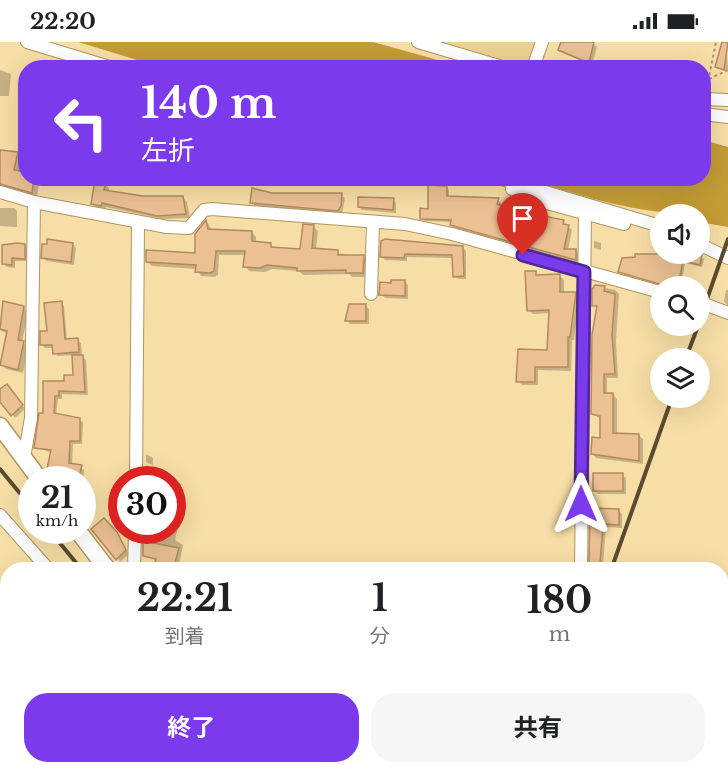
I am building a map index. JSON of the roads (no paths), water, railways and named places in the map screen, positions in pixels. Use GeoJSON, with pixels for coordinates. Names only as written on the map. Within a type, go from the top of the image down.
{"type":"FeatureCollection","features":[{"type":"Feature","properties":{"kind":"street"},"geometry":{"type":"LineString","coordinates":[[27,42],[87,60]]}},
{"type":"Feature","properties":{"kind":"street"},"geometry":{"type":"LineString","coordinates":[[418,42],[479,60]]}},
{"type":"Feature","properties":{"kind":"street"},"geometry":{"type":"LineString","coordinates":[[536,60],[542,42]]}},
{"type":"Feature","properties":{"kind":"street"},"geometry":{"type":"LineString","coordinates":[[711,100],[728,100]]}},
{"type":"Feature","properties":{"kind":"street"},"geometry":{"type":"LineString","coordinates":[[711,115],[728,117]]}},
{"type":"Feature","properties":{"kind":"street"},"geometry":{"type":"LineString","coordinates":[[510,186],[532,199],[585,215],[625,224],[637,225],[642,221]]}},
{"type":"Feature","properties":{"kind":"street"},"geometry":{"type":"LineString","coordinates":[[523,186],[650,223]]}},
{"type":"Feature","properties":{"kind":"street"},"geometry":{"type":"LineString","coordinates":[[0,192],[34,202],[138,222],[189,228],[204,210],[212,209],[405,224],[452,234],[650,289]]}},
{"type":"Feature","properties":{"kind":"street"},"geometry":{"type":"LineString","coordinates":[[24,458],[31,418],[34,202]]}},
{"type":"Feature","properties":{"kind":"street"},"geometry":{"type":"LineString","coordinates":[[581,562],[585,215]]}},
{"type":"Feature","properties":{"kind":"street"},"geometry":{"type":"LineString","coordinates":[[136,466],[138,222]]}},
{"type":"Feature","properties":{"kind":"street"},"geometry":{"type":"LineString","coordinates":[[371,294],[373,222]]}},
{"type":"Feature","properties":{"kind":"street"},"geometry":{"type":"LineString","coordinates":[[710,249],[728,258]]}},
{"type":"Feature","properties":{"kind":"street"},"geometry":{"type":"LineString","coordinates":[[710,306],[728,313]]}},
{"type":"Feature","properties":{"kind":"street"},"geometry":{"type":"LineString","coordinates":[[0,426],[30,466]]}},
{"type":"Feature","properties":{"kind":"street"},"geometry":{"type":"LineString","coordinates":[[0,515],[42,562]]}},
{"type":"Feature","properties":{"kind":"street"},"geometry":{"type":"LineString","coordinates":[[88,544],[102,562]]}},
{"type":"Feature","properties":{"kind":"street"},"geometry":{"type":"LineString","coordinates":[[134,562],[135,544]]}},
{"type":"Feature","properties":{"kind":"railway"},"geometry":{"type":"LineString","coordinates":[[710,291],[728,239]]}},
{"type":"Feature","properties":{"kind":"railway"},"geometry":{"type":"LineString","coordinates":[[690,348],[694,336]]}},
{"type":"Feature","properties":{"kind":"railway"},"geometry":{"type":"LineString","coordinates":[[614,562],[668,408]]}},
{"type":"Feature","properties":{"kind":"railway"},"geometry":{"type":"LineString","coordinates":[[0,469],[18,491]]}},
{"type":"Feature","properties":{"kind":"railway"},"geometry":{"type":"LineString","coordinates":[[61,544],[75,562]]}}]}
